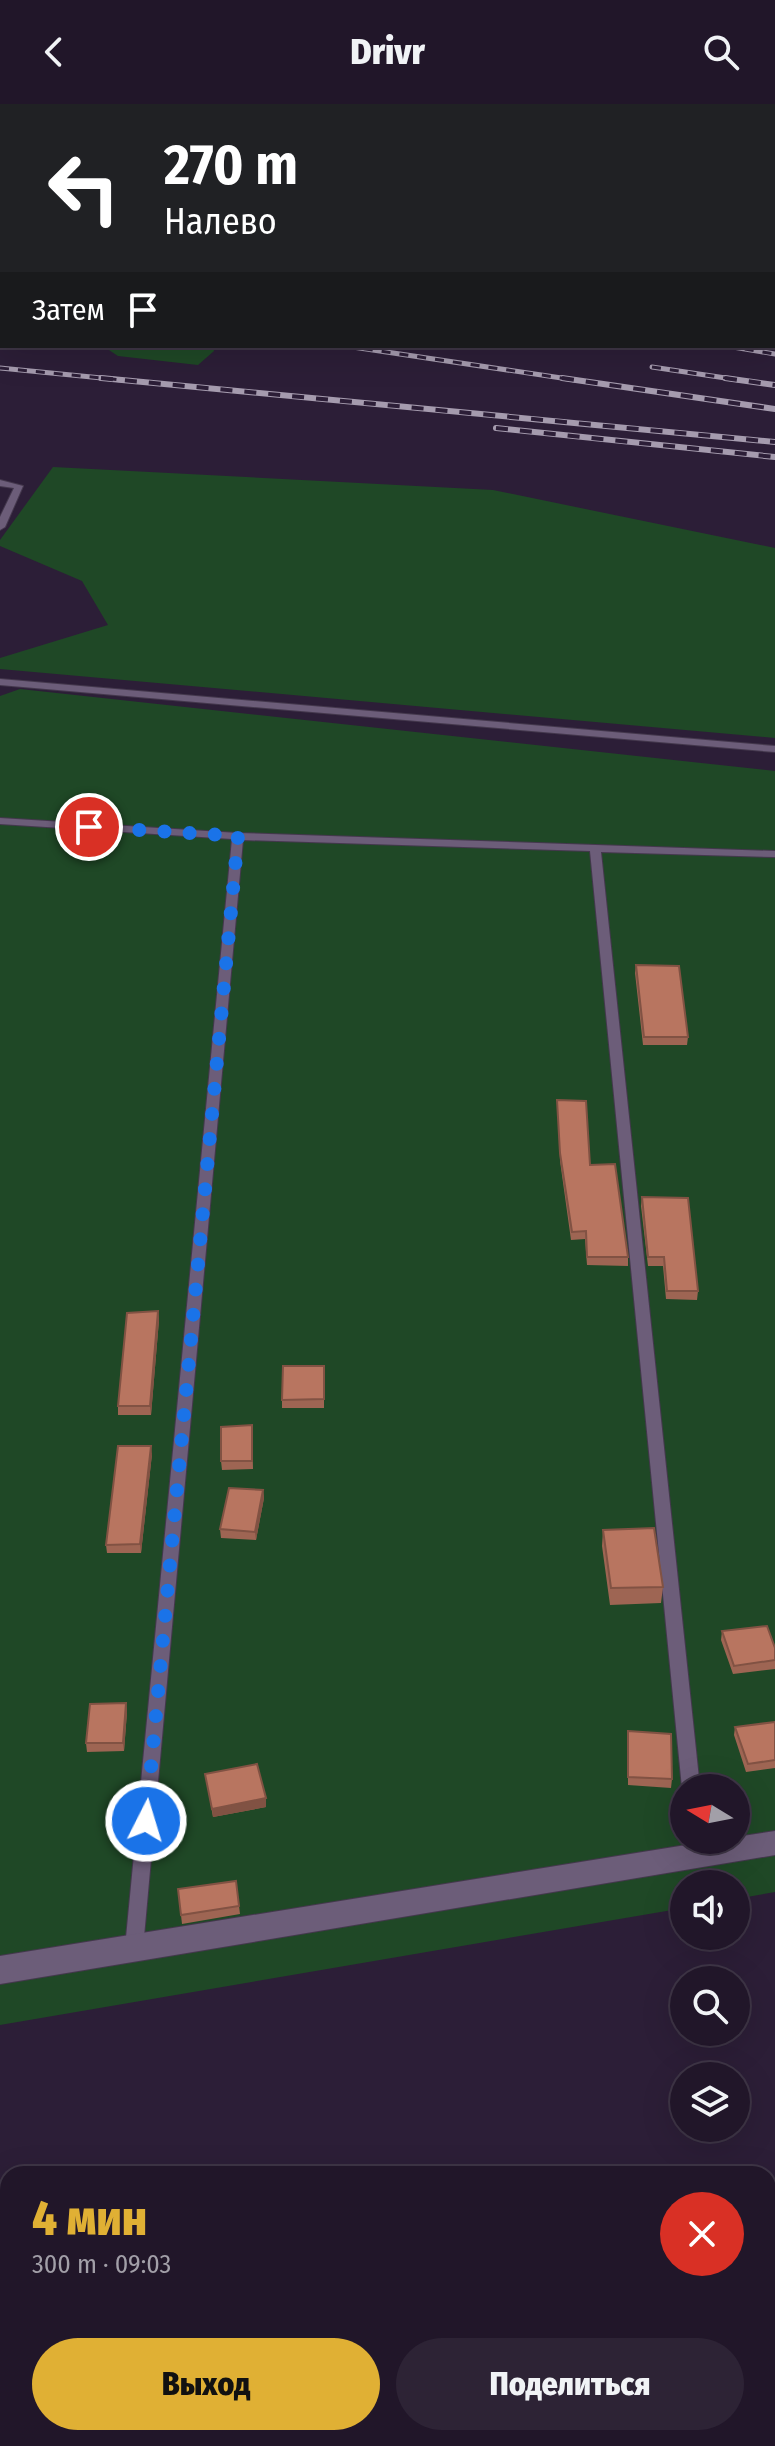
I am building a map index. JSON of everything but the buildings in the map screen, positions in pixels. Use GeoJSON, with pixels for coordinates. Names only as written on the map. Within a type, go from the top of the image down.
{"type":"FeatureCollection","features":[{"type":"Feature","properties":{"kind":"street"},"geometry":{"type":"LineString","coordinates":[[750,1845],[775,1843]]}},
{"type":"Feature","properties":{"kind":"street"},"geometry":{"type":"LineString","coordinates":[[0,1970],[670,1853]]}},
{"type":"Feature","properties":{"kind":"lane"},"geometry":{"type":"LineString","coordinates":[[0,483],[19,486],[0,527]]}},
{"type":"Feature","properties":{"kind":"lane"},"geometry":{"type":"LineString","coordinates":[[0,682],[775,749]]}},
{"type":"Feature","properties":{"kind":"lane"},"geometry":{"type":"LineString","coordinates":[[0,821],[238,836],[775,854]]}},
{"type":"Feature","properties":{"kind":"lane"},"geometry":{"type":"LineString","coordinates":[[134,1948],[238,836]]}},
{"type":"Feature","properties":{"kind":"lane"},"geometry":{"type":"LineString","coordinates":[[595,848],[690,1774]]}},
{"type":"Feature","properties":{"kind":"green space"},"geometry":{"type":"Polygon","coordinates":[[[106,348],[213,348],[214,351],[198,365],[118,356],[106,348]]]}},
{"type":"Feature","properties":{"kind":"green space"},"geometry":{"type":"Polygon","coordinates":[[[53,467],[493,490],[775,548],[775,738],[0,669],[0,658],[108,625],[82,581],[0,546],[0,540],[53,467]]]}},
{"type":"Feature","properties":{"kind":"green space"},"geometry":{"type":"Polygon","coordinates":[[[20,689],[775,771],[775,1892],[750,1896],[750,1870],[670,1870],[670,1910],[0,2025],[0,696],[20,689]]]}},
{"type":"Feature","properties":{"kind":"railway"},"geometry":{"type":"LineString","coordinates":[[359,348],[575,380]]}},
{"type":"Feature","properties":{"kind":"railway"},"geometry":{"type":"LineString","coordinates":[[739,348],[775,354]]}},
{"type":"Feature","properties":{"kind":"railway"},"geometry":{"type":"LineString","coordinates":[[652,367],[735,379]]}},
{"type":"Feature","properties":{"kind":"railway"},"geometry":{"type":"LineString","coordinates":[[0,368],[120,380]]}},
{"type":"Feature","properties":{"kind":"railway"},"geometry":{"type":"LineString","coordinates":[[101,378],[120,380]]}},
{"type":"Feature","properties":{"kind":"railway"},"geometry":{"type":"LineString","coordinates":[[562,378],[775,409]]}},
{"type":"Feature","properties":{"kind":"railway"},"geometry":{"type":"LineString","coordinates":[[725,378],[735,379]]}},
{"type":"Feature","properties":{"kind":"railway"},"geometry":{"type":"LineString","coordinates":[[735,379],[775,385]]}},
{"type":"Feature","properties":{"kind":"railway"},"geometry":{"type":"LineString","coordinates":[[735,379],[739,380]]}},
{"type":"Feature","properties":{"kind":"railway"},"geometry":{"type":"LineString","coordinates":[[120,380],[775,442]]}},
{"type":"Feature","properties":{"kind":"railway"},"geometry":{"type":"LineString","coordinates":[[496,428],[775,457]]}},
{"type":"Feature","properties":{"kind":"route"},"geometry":{"type":"LineString","coordinates":[[89,827],[238,836],[146,1821]]}}]}
